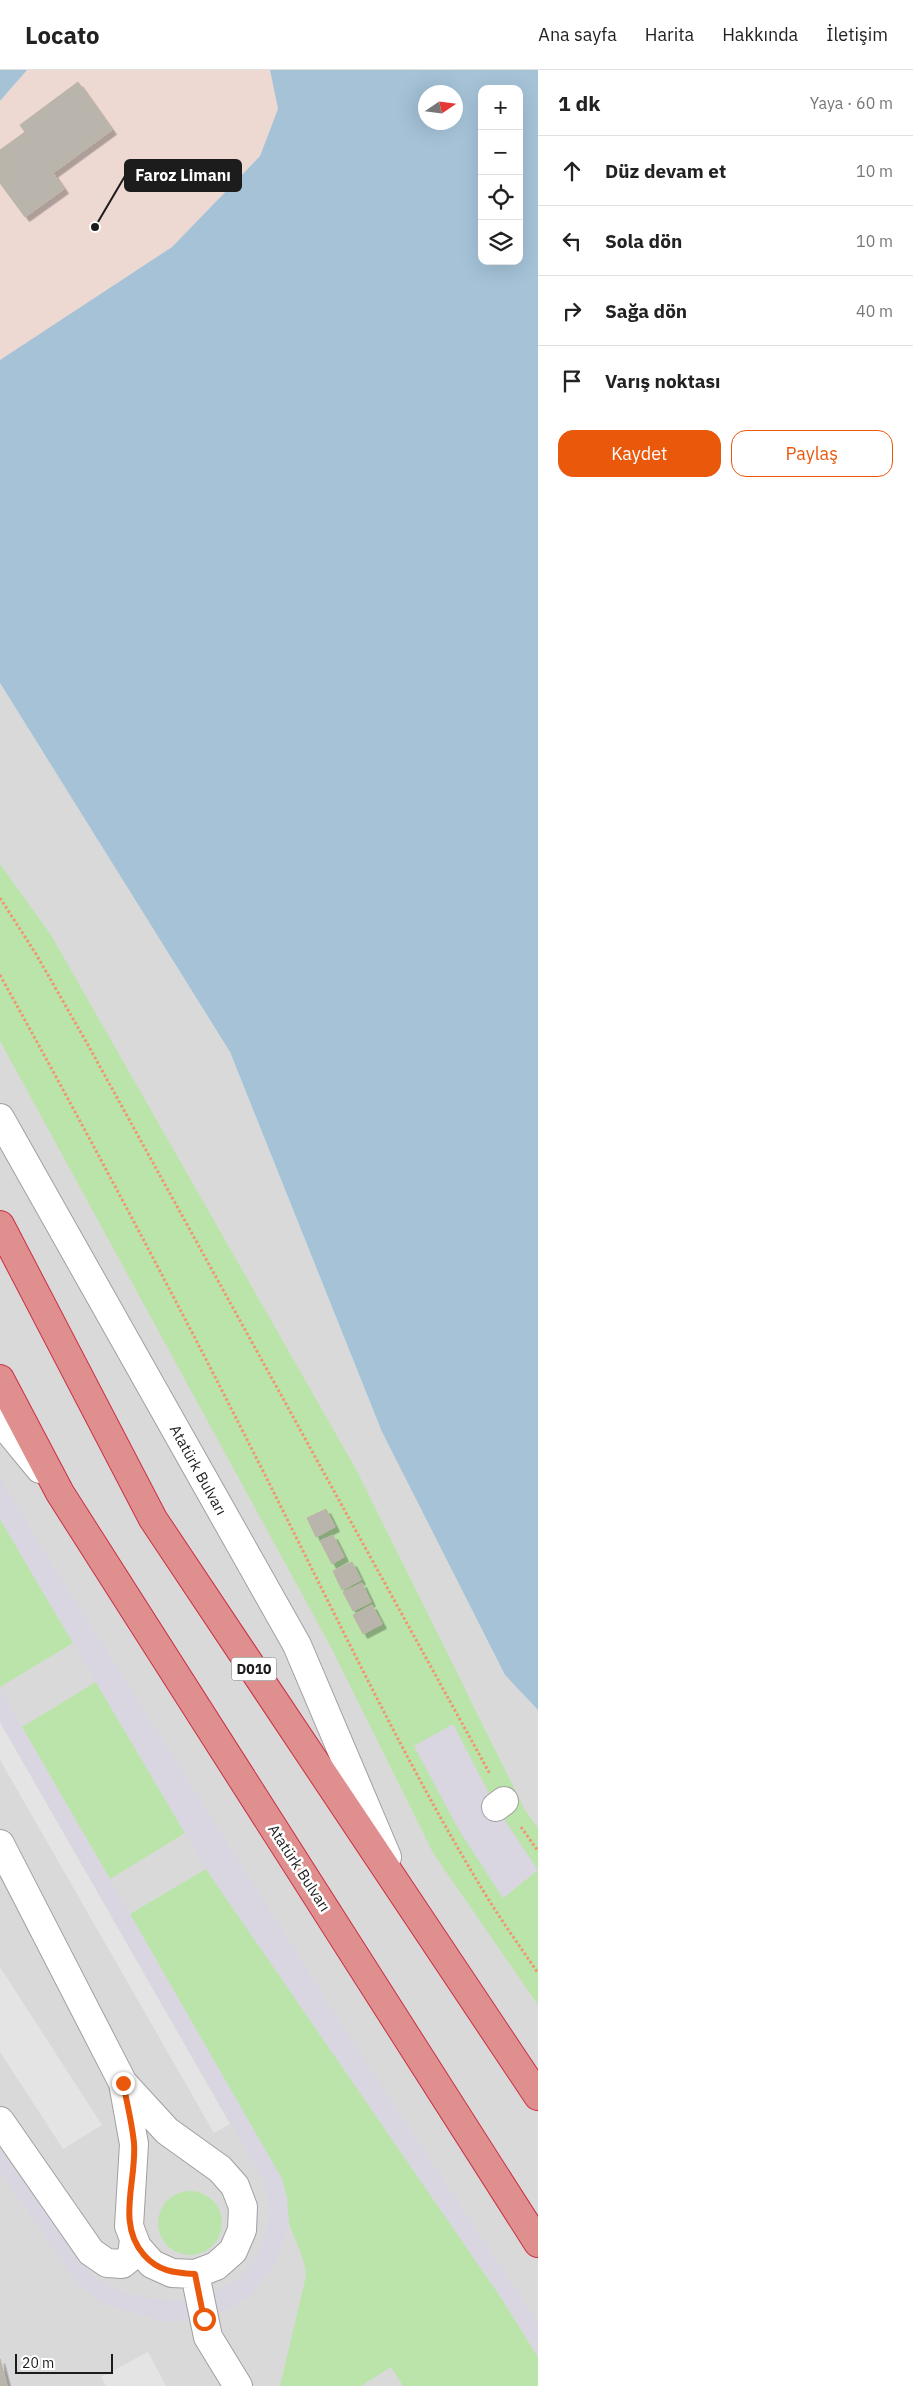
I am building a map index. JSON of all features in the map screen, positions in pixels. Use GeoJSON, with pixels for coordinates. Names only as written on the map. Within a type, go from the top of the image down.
{"type":"FeatureCollection","features":[{"type":"Feature","properties":{"kind":"highway","name":"Atatürk Bulvarı"},"geometry":{"type":"LineString","coordinates":[[0,1225],[153,1519],[538,2096]]}},
{"type":"Feature","properties":{"kind":"highway","name":"Atatürk Bulvarı"},"geometry":{"type":"LineString","coordinates":[[0,1380],[60,1493],[538,2243]]}},
{"type":"Feature","properties":{"kind":"highway"},"geometry":{"type":"LineString","coordinates":[[458,1977],[538,2082]]}},
{"type":"Feature","properties":{"kind":"lane","name":"Atatürk Bulvarı"},"geometry":{"type":"LineString","coordinates":[[0,1118],[297,1646],[400,1888]]}},
{"type":"Feature","properties":{"kind":"lane","name":"Atatürk Bulvarı"},"geometry":{"type":"LineString","coordinates":[[0,1420],[60,1493]]}},
{"type":"Feature","properties":{"kind":"lane"},"geometry":{"type":"LineString","coordinates":[[0,1844],[123,2083],[167,2131],[220,2170],[235,2186],[243,2207],[242,2230],[233,2251],[216,2266],[195,2274],[172,2273],[152,2264],[137,2247],[129,2226],[134,2144],[123,2083]]}},
{"type":"Feature","properties":{"kind":"lane"},"geometry":{"type":"LineString","coordinates":[[0,2121],[91,2252],[107,2263],[122,2264],[132,2256],[134,2239]]}},
{"type":"Feature","properties":{"kind":"lane"},"geometry":{"type":"LineString","coordinates":[[195,2274],[208,2337],[238,2386]]}},
{"type":"Feature","properties":{"kind":"path"},"geometry":{"type":"LineString","coordinates":[[0,898],[36,954],[88,1046],[500,1804],[538,1851]]}},
{"type":"Feature","properties":{"kind":"path"},"geometry":{"type":"LineString","coordinates":[[0,975],[154,1262],[295,1534],[353,1653],[414,1768],[487,1897],[538,1973]]}},
{"type":"Feature","properties":{"kind":"shaded area"},"geometry":{"type":"Polygon","coordinates":[[[27,70],[270,70],[278,109],[260,156],[172,247],[0,360],[0,101],[27,70]]]}},
{"type":"Feature","properties":{"kind":"shaded area"},"geometry":{"type":"Polygon","coordinates":[[[0,683],[230,1052],[382,1432],[505,1675],[538,1710],[538,2386],[0,2386],[0,683]]]}},
{"type":"Feature","properties":{"kind":"shaded area"},"geometry":{"type":"Polygon","coordinates":[[[0,1477],[37,1540],[361,2055],[538,2323],[538,2357],[502,2299],[206,1869],[0,1519],[0,1477]]]}},
{"type":"Feature","properties":{"kind":"shaded area"},"geometry":{"type":"Polygon","coordinates":[[[0,1689],[282,2179],[287,2198],[289,2222],[276,2264],[248,2298],[209,2319],[165,2322],[103,2304],[79,2285],[0,2172],[0,2149],[81,2262],[95,2278],[120,2292],[154,2299],[184,2301],[209,2295],[242,2276],[260,2251],[270,2215],[265,2183],[0,1722],[0,1689]]]}},
{"type":"Feature","properties":{"kind":"shaded area"},"geometry":{"type":"Polygon","coordinates":[[[0,1722],[230,2124],[214,2133],[0,1760],[0,1722]]]}},
{"type":"Feature","properties":{"kind":"shaded area"},"geometry":{"type":"Polygon","coordinates":[[[453,1724],[496,1807],[538,1870],[503,1898],[459,1830],[414,1746],[453,1724]]]}},
{"type":"Feature","properties":{"kind":"shaded area"},"geometry":{"type":"Polygon","coordinates":[[[0,1967],[102,2125],[63,2149],[0,2052],[0,1967]]]}},
{"type":"Feature","properties":{"kind":"shaded area"},"geometry":{"type":"Polygon","coordinates":[[[148,2352],[166,2386],[106,2386],[101,2377],[148,2352]]]}},
{"type":"Feature","properties":{"kind":"green space"},"geometry":{"type":"Polygon","coordinates":[[[0,864],[51,935],[357,1471],[525,1810],[538,1828],[538,2005],[433,1853],[332,1649],[0,1041],[0,864]]]}},
{"type":"Feature","properties":{"kind":"green space"},"geometry":{"type":"Polygon","coordinates":[[[0,1519],[73,1643],[0,1687],[0,1519]]]}},
{"type":"Feature","properties":{"kind":"green space"},"geometry":{"type":"Polygon","coordinates":[[[96,1682],[185,1833],[110,1879],[22,1727],[96,1682]]]}},
{"type":"Feature","properties":{"kind":"green space"},"geometry":{"type":"Polygon","coordinates":[[[206,1869],[502,2299],[538,2357],[538,2386],[403,2386],[391,2367],[361,2386],[280,2386],[306,2276],[302,2255],[289,2223],[282,2179],[130,1914],[206,1869]]]}},
{"type":"Feature","properties":{"kind":"green space"},"geometry":{"type":"Polygon","coordinates":[[[190,2191],[208,2197],[216,2205],[222,2223],[216,2241],[208,2249],[190,2255],[172,2249],[164,2241],[158,2223],[164,2205],[172,2197],[190,2191]]]}},
{"type":"Feature","properties":{"kind":"water"},"geometry":{"type":"Polygon","coordinates":[[[0,70],[27,70],[0,101],[0,70]]]}},
{"type":"Feature","properties":{"kind":"water"},"geometry":{"type":"Polygon","coordinates":[[[270,70],[538,70],[538,1710],[505,1675],[382,1432],[230,1052],[0,683],[0,360],[172,247],[260,156],[278,109],[270,70]]]}},
{"type":"Feature","properties":{"kind":"building"},"geometry":{"type":"Polygon","coordinates":[[[78,82],[112,130],[53,173],[64,189],[25,217],[0,183],[0,150],[25,132],[20,125],[78,82]]]}},
{"type":"Feature","properties":{"kind":"building"},"geometry":{"type":"Polygon","coordinates":[[[326,1509],[335,1527],[316,1537],[307,1518],[326,1509]]]}},
{"type":"Feature","properties":{"kind":"building"},"geometry":{"type":"Polygon","coordinates":[[[333,1535],[344,1557],[332,1564],[320,1541],[333,1535]]]}},
{"type":"Feature","properties":{"kind":"building"},"geometry":{"type":"Polygon","coordinates":[[[352,1562],[361,1580],[342,1590],[333,1571],[352,1562]]]}},
{"type":"Feature","properties":{"kind":"building"},"geometry":{"type":"Polygon","coordinates":[[[362,1583],[371,1602],[353,1611],[343,1592],[362,1583]]]}},
{"type":"Feature","properties":{"kind":"building"},"geometry":{"type":"Polygon","coordinates":[[[372,1605],[382,1624],[363,1634],[353,1615],[372,1605]]]}},
{"type":"Feature","properties":{"kind":"building"},"geometry":{"type":"Polygon","coordinates":[[[0,2359],[7,2386],[0,2386],[0,2359]]]}},
{"type":"Feature","properties":{"kind":"place","name":"Faroz Limanı"},"geometry":{"type":"Point","coordinates":[95,227]}},
{"type":"Feature","properties":{"kind":"route"},"geometry":{"type":"LineString","coordinates":[[123,2083],[134,2144],[129,2226],[137,2247],[152,2264],[172,2273],[195,2274],[204,2319]]}}]}
